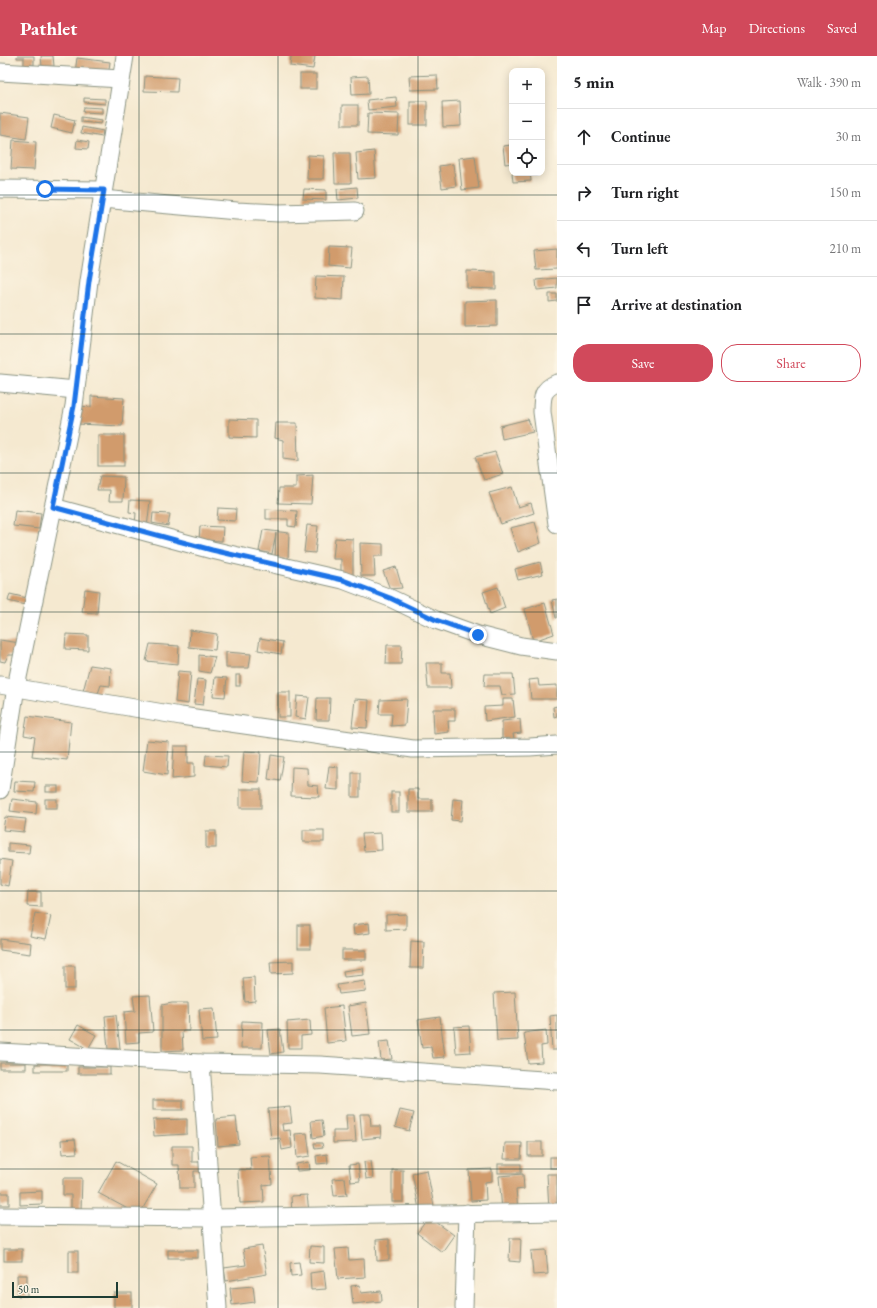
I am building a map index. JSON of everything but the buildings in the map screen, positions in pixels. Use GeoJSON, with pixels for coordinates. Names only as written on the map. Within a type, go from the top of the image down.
{"type":"FeatureCollection","features":[{"type":"Feature","properties":{"kind":"street"},"geometry":{"type":"LineString","coordinates":[[0,790],[8,686],[53,507],[74,406],[89,281],[124,56]]}},
{"type":"Feature","properties":{"kind":"street"},"geometry":{"type":"LineString","coordinates":[[0,72],[121,79]]}},
{"type":"Feature","properties":{"kind":"street"},"geometry":{"type":"LineString","coordinates":[[0,189],[103,194],[237,212],[279,213],[355,211]]}},
{"type":"Feature","properties":{"kind":"street"},"geometry":{"type":"LineString","coordinates":[[0,383],[76,390]]}},
{"type":"Feature","properties":{"kind":"street"},"geometry":{"type":"LineString","coordinates":[[557,383],[548,387],[542,397],[542,412],[557,524]]}},
{"type":"Feature","properties":{"kind":"street"},"geometry":{"type":"LineString","coordinates":[[53,507],[212,550],[343,580],[390,598],[436,620],[478,635],[521,646],[557,651]]}},
{"type":"Feature","properties":{"kind":"street"},"geometry":{"type":"LineString","coordinates":[[8,686],[181,716],[413,749],[530,747],[557,745]]}},
{"type":"Feature","properties":{"kind":"street"},"geometry":{"type":"LineString","coordinates":[[0,1052],[201,1063],[320,1065],[557,1081]]}},
{"type":"Feature","properties":{"kind":"street"},"geometry":{"type":"LineString","coordinates":[[201,1063],[218,1308]]}},
{"type":"Feature","properties":{"kind":"street"},"geometry":{"type":"LineString","coordinates":[[0,1216],[212,1218],[557,1212]]}},
{"type":"Feature","properties":{"kind":"street"},"geometry":{"type":"LineString","coordinates":[[464,1308],[467,1213]]}},
{"type":"Feature","properties":{"kind":"route"},"geometry":{"type":"LineString","coordinates":[[45,189],[104,190],[89,281],[74,406],[53,507],[212,550],[343,580],[390,598],[436,620],[478,635]]}}]}
